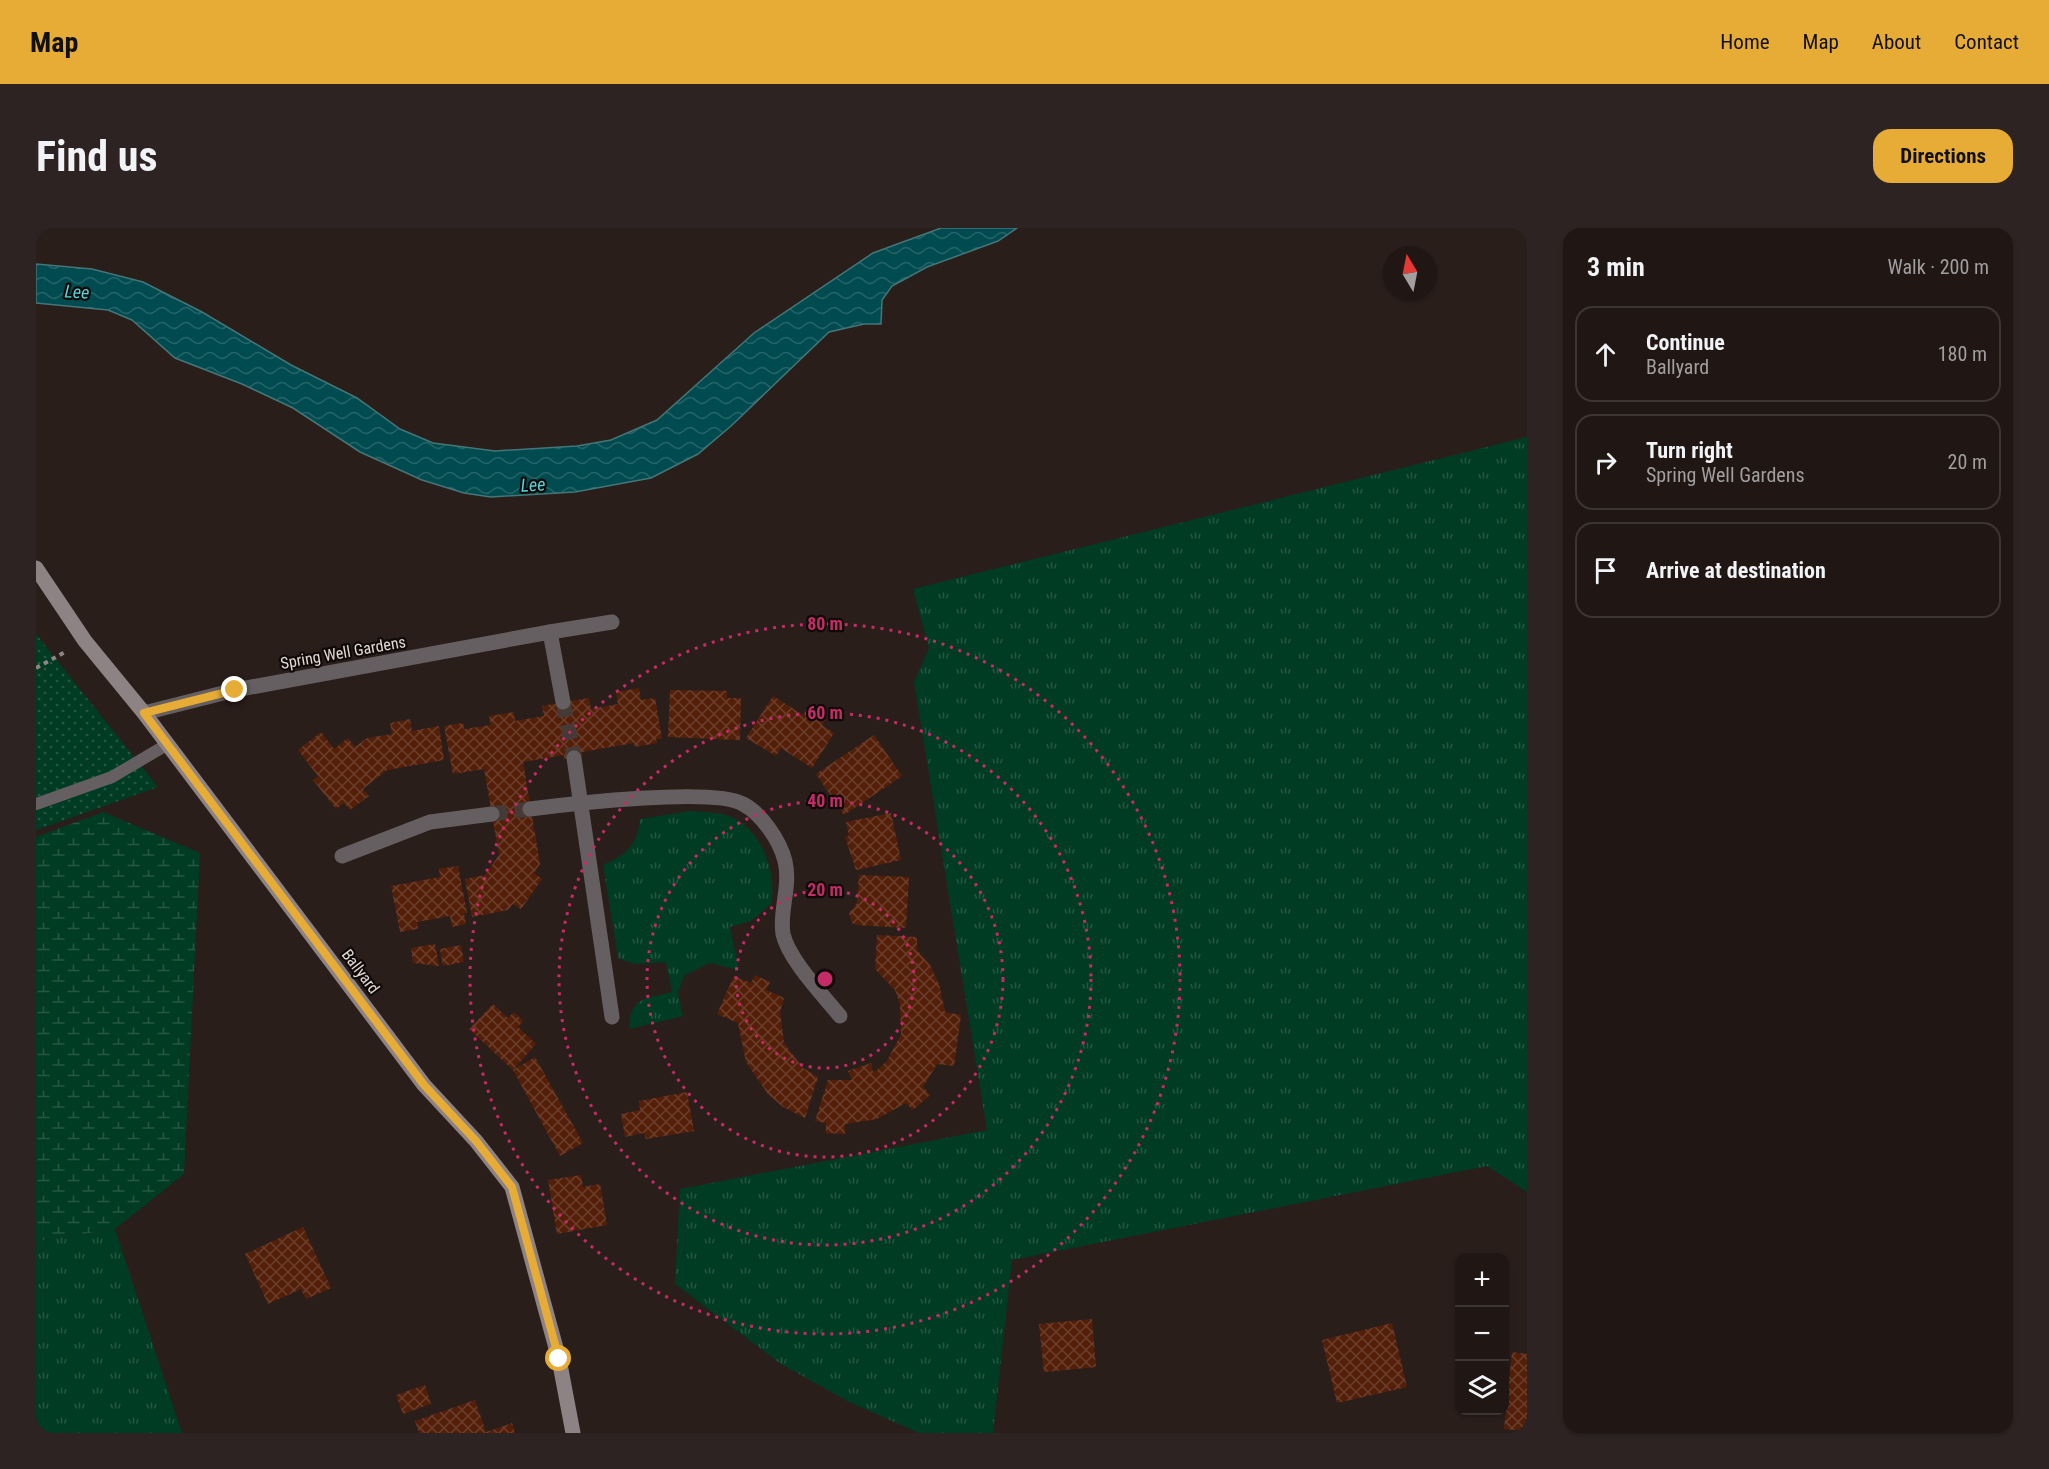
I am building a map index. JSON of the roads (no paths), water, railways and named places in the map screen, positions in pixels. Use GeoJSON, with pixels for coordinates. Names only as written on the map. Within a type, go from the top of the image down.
{"type":"FeatureCollection","features":[{"type":"Feature","properties":{"kind":"street","name":"Ballyard"},"geometry":{"type":"LineString","coordinates":[[36,568],[85,641],[168,744],[424,1085],[476,1141],[512,1187],[559,1359],[573,1433]]}},
{"type":"Feature","properties":{"kind":"street","name":"Spring Well Gardens"},"geometry":{"type":"LineString","coordinates":[[144,713],[235,690],[612,622]]}},
{"type":"Feature","properties":{"kind":"street"},"geometry":{"type":"LineString","coordinates":[[550,632],[563,702]]}},
{"type":"Feature","properties":{"kind":"street"},"geometry":{"type":"LineString","coordinates":[[574,758],[612,1017]]}},
{"type":"Feature","properties":{"kind":"street"},"geometry":{"type":"LineString","coordinates":[[530,809],[579,802],[704,797],[742,803],[767,824],[785,859],[788,885],[783,934],[797,961],[840,1016]]}},
{"type":"Feature","properties":{"kind":"street"},"geometry":{"type":"LineString","coordinates":[[342,856],[430,822],[492,814]]}},
{"type":"Feature","properties":{"kind":"lane"},"geometry":{"type":"LineString","coordinates":[[36,804],[112,777],[168,744]]}},
{"type":"Feature","properties":{"kind":"water","name":"Lee"},"geometry":{"type":"Polygon","coordinates":[[[941,228],[1017,228],[998,241],[927,267],[892,286],[882,300],[881,324],[864,324],[829,332],[731,426],[698,454],[651,478],[575,492],[491,497],[464,493],[422,480],[360,452],[293,408],[242,384],[175,358],[132,320],[108,310],[36,303],[36,264],[92,269],[143,282],[202,312],[291,365],[357,398],[400,429],[433,443],[495,451],[577,446],[611,440],[657,420],[754,333],[873,253],[941,228]]]}},
{"type":"Feature","properties":{"kind":"tunnel"},"geometry":{"type":"LineString","coordinates":[[563,702],[574,758]]}},
{"type":"Feature","properties":{"kind":"tunnel"},"geometry":{"type":"LineString","coordinates":[[492,814],[530,809]]}}]}
